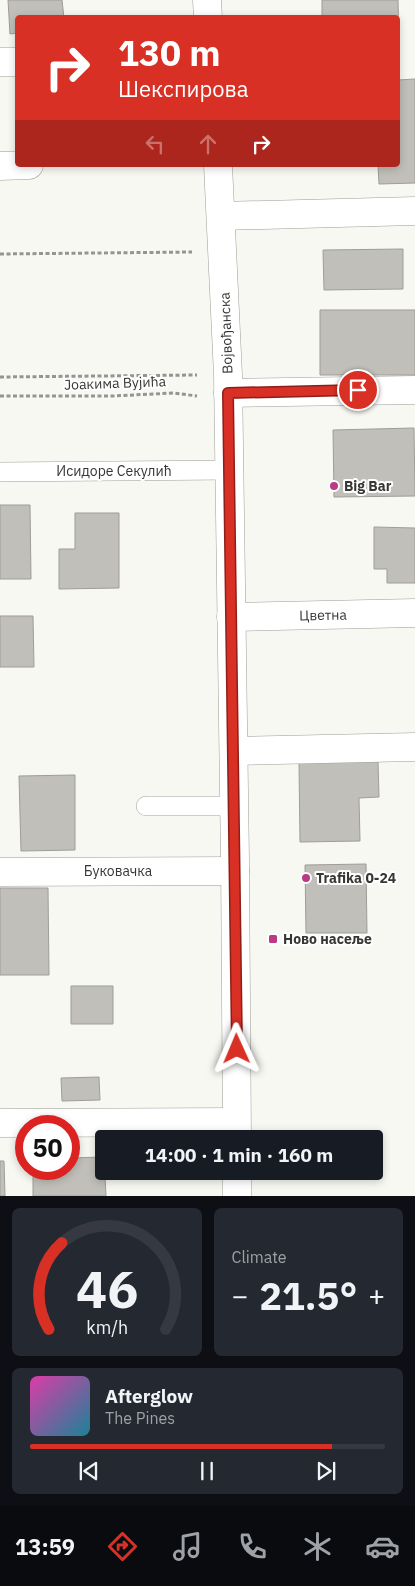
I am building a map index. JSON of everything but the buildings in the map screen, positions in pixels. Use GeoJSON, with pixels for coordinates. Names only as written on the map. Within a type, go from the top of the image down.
{"type":"FeatureCollection","features":[{"type":"Feature","properties":{"kind":"street"},"geometry":{"type":"LineString","coordinates":[[206,0],[208,15]]}},
{"type":"Feature","properties":{"kind":"street"},"geometry":{"type":"LineString","coordinates":[[0,62],[15,62]]}},
{"type":"Feature","properties":{"kind":"street"},"geometry":{"type":"LineString","coordinates":[[0,166],[15,165]]}},
{"type":"Feature","properties":{"kind":"street","name":"Војвођанска"},"geometry":{"type":"LineString","coordinates":[[218,167],[228,391],[234,751],[236,1130]]}},
{"type":"Feature","properties":{"kind":"street"},"geometry":{"type":"LineString","coordinates":[[221,216],[415,212]]}},
{"type":"Feature","properties":{"kind":"street"},"geometry":{"type":"LineString","coordinates":[[228,391],[415,390]]}},
{"type":"Feature","properties":{"kind":"street","name":"Цветна"},"geometry":{"type":"LineString","coordinates":[[231,616],[415,613]]}},
{"type":"Feature","properties":{"kind":"street"},"geometry":{"type":"LineString","coordinates":[[234,751],[415,747]]}},
{"type":"Feature","properties":{"kind":"street","name":"Буковачка"},"geometry":{"type":"LineString","coordinates":[[0,872],[235,871]]}},
{"type":"Feature","properties":{"kind":"street"},"geometry":{"type":"LineString","coordinates":[[0,1123],[236,1130]]}},
{"type":"Feature","properties":{"kind":"street"},"geometry":{"type":"LineString","coordinates":[[237,1180],[237,1196]]}},
{"type":"Feature","properties":{"kind":"lane","name":"Исидоре Секулић"},"geometry":{"type":"LineString","coordinates":[[0,472],[228,470]]}},
{"type":"Feature","properties":{"kind":"lane"},"geometry":{"type":"LineString","coordinates":[[146,806],[234,806]]}},
{"type":"Feature","properties":{"kind":"path"},"geometry":{"type":"LineString","coordinates":[[0,254],[222,252]]}},
{"type":"Feature","properties":{"kind":"path"},"geometry":{"type":"LineString","coordinates":[[0,377],[228,391]]}},
{"type":"Feature","properties":{"kind":"path","name":"Јоакима Вујића"},"geometry":{"type":"LineString","coordinates":[[0,396],[112,396],[174,393],[202,397],[228,391]]}},
{"type":"Feature","properties":{"kind":"place","name":"Big Bar"},"geometry":{"type":"Point","coordinates":[334,486]}},
{"type":"Feature","properties":{"kind":"place","name":"Trafika 0-24"},"geometry":{"type":"Point","coordinates":[306,878]}},
{"type":"Feature","properties":{"kind":"place","name":"Ново насеље"},"geometry":{"type":"Point","coordinates":[273,939]}},
{"type":"Feature","properties":{"kind":"route"},"geometry":{"type":"LineString","coordinates":[[237,1049],[228,393],[358,390]]}}]}
